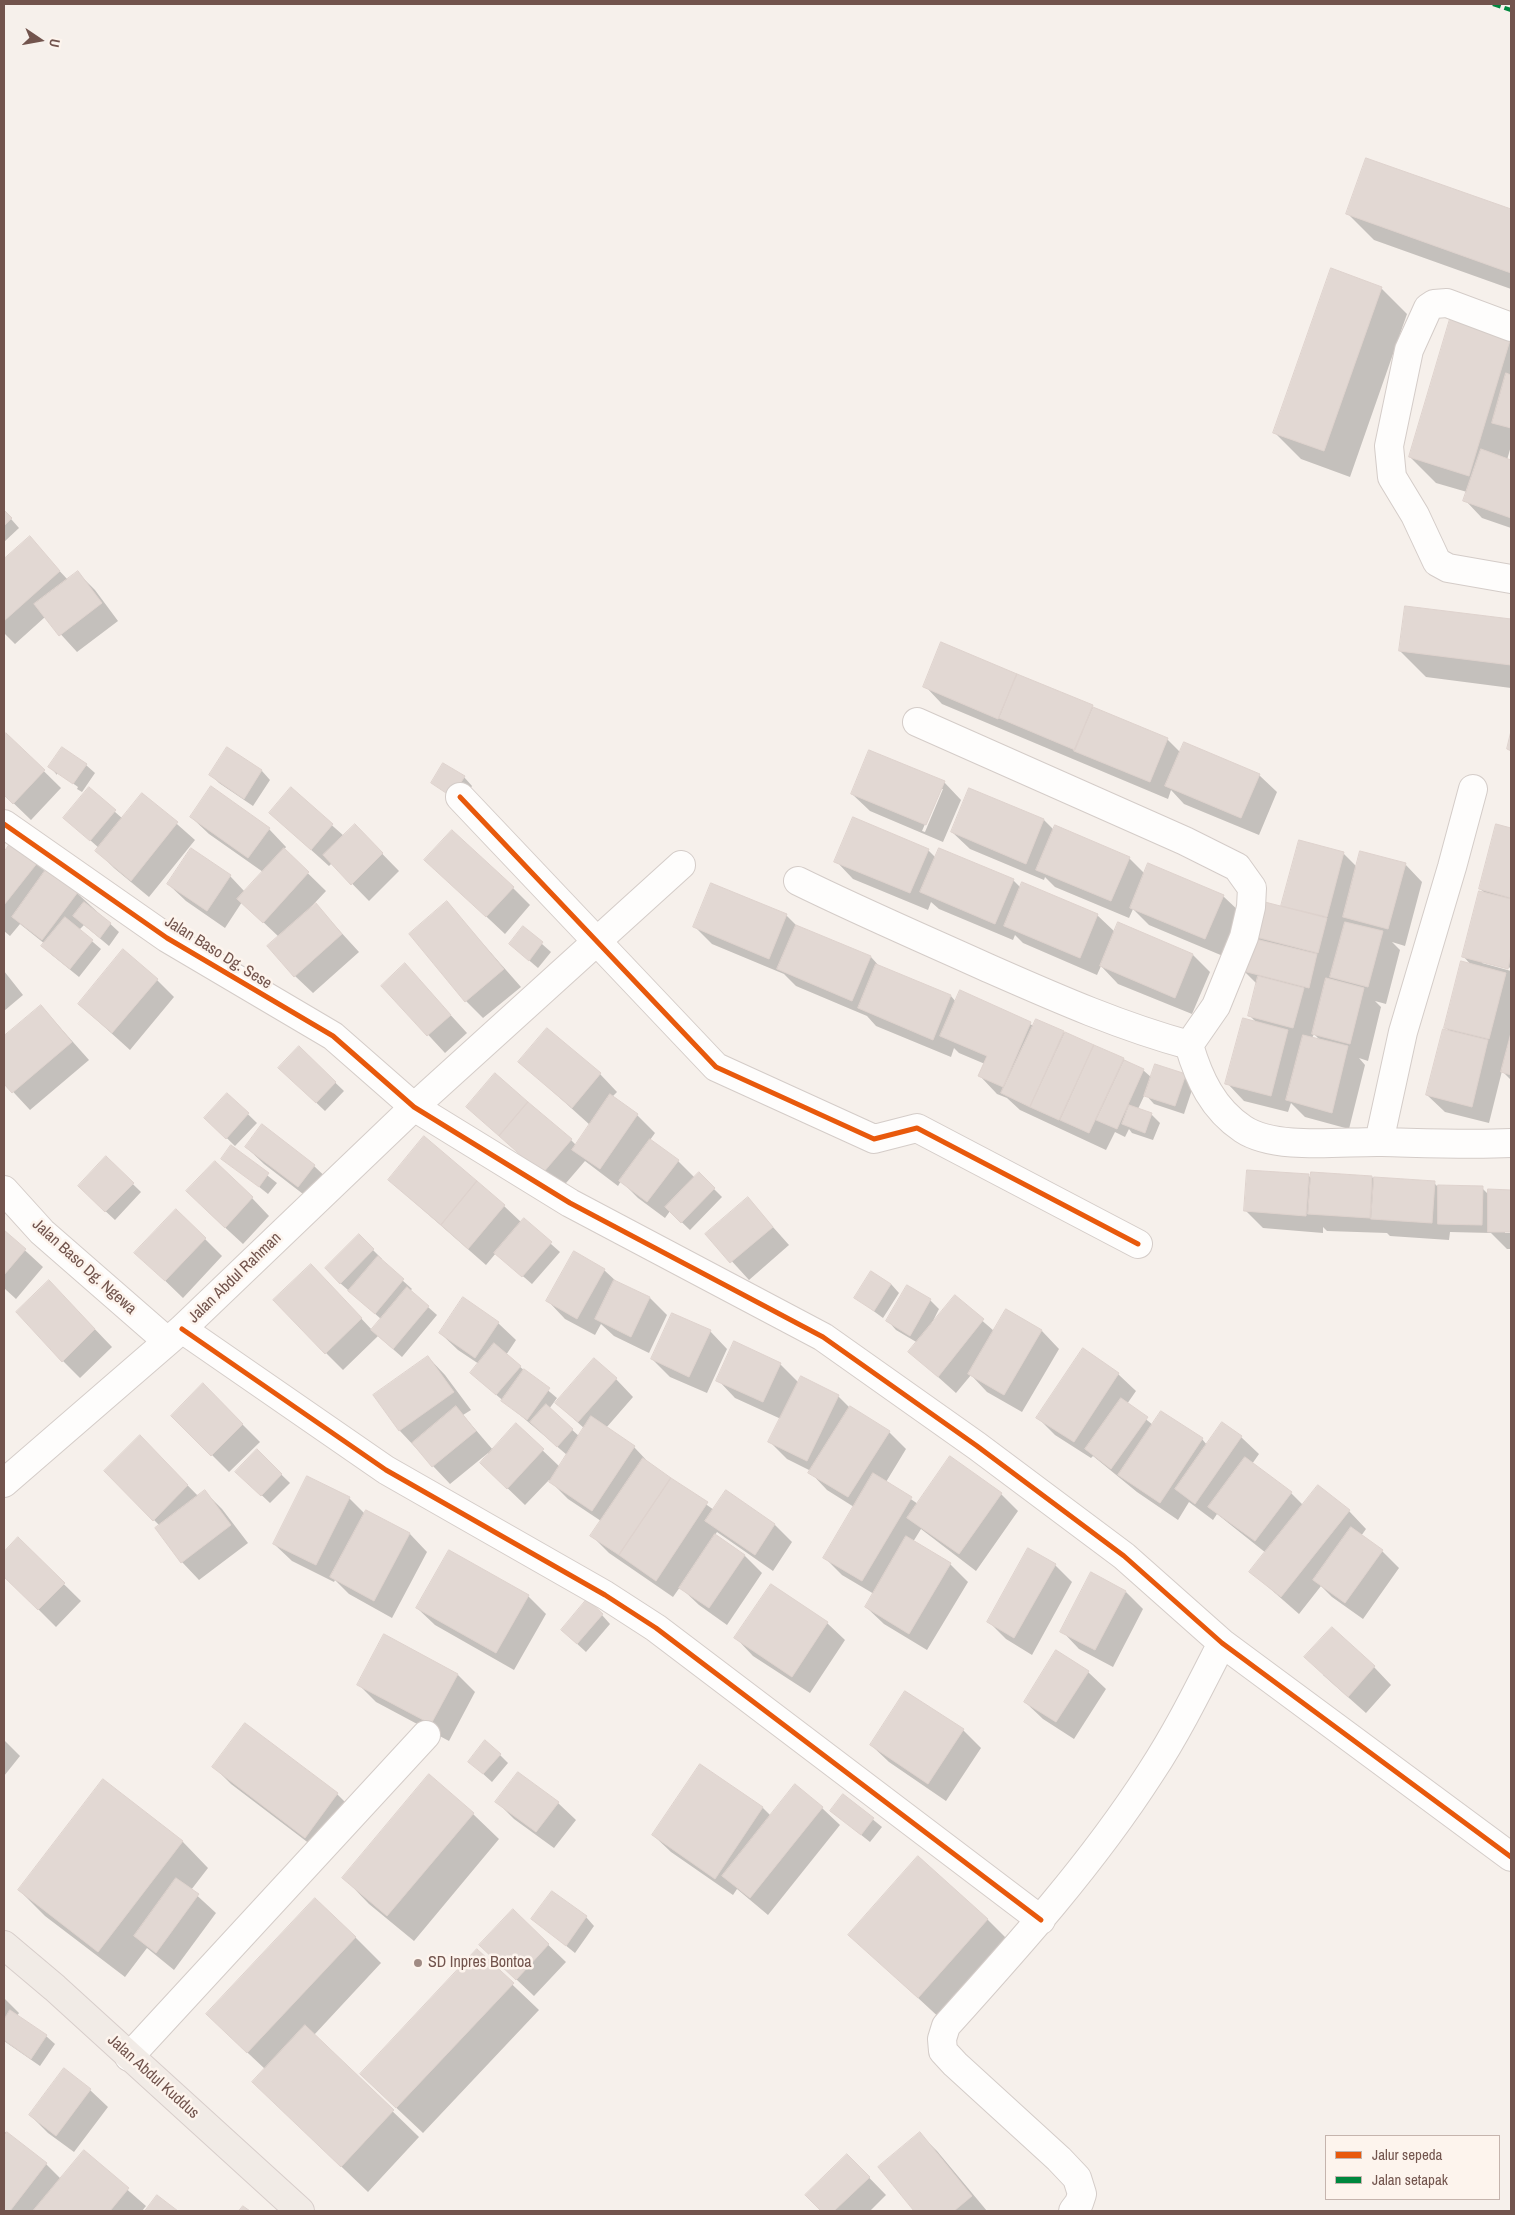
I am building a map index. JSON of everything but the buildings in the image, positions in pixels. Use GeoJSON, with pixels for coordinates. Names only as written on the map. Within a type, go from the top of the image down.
{"type":"FeatureCollection","features":[{"type":"Feature","properties":{"kind":"main road","name":"Jalan Abdul Kuddus"},"geometry":{"type":"LineString","coordinates":[[4,1945],[55,1988],[300,2211]]}},
{"type":"Feature","properties":{"kind":"street"},"geometry":{"type":"LineString","coordinates":[[1511,327],[1447,303],[1434,304],[1428,308],[1409,350],[1389,446],[1392,477],[1419,521],[1438,562],[1448,568],[1511,579]]}},
{"type":"Feature","properties":{"kind":"street"},"geometry":{"type":"LineString","coordinates":[[917,722],[1168,833],[1237,867],[1252,888],[1251,907],[1244,937],[1216,1006],[1189,1045]]}},
{"type":"Feature","properties":{"kind":"street"},"geometry":{"type":"LineString","coordinates":[[1379,1142],[1402,1032],[1452,867],[1473,789]]}},
{"type":"Feature","properties":{"kind":"street"},"geometry":{"type":"LineString","coordinates":[[460,797],[596,943],[716,1067],[874,1139],[917,1128],[1138,1244]]}},
{"type":"Feature","properties":{"kind":"street","name":"Jalan Baso Dg. Sese"},"geometry":{"type":"LineString","coordinates":[[4,824],[167,938],[333,1036],[414,1107],[570,1202],[823,1337],[978,1446],[1124,1556],[1222,1643],[1511,1857]]}},
{"type":"Feature","properties":{"kind":"street","name":"Jalan Abdul Rahman"},"geometry":{"type":"LineString","coordinates":[[4,1483],[174,1335],[414,1107],[681,865]]}},
{"type":"Feature","properties":{"kind":"street"},"geometry":{"type":"LineString","coordinates":[[798,881],[858,910],[1057,998],[1141,1032],[1189,1045]]}},
{"type":"Feature","properties":{"kind":"street"},"geometry":{"type":"LineString","coordinates":[[1189,1045],[1197,1073],[1211,1098],[1244,1130],[1270,1140],[1350,1144],[1379,1142],[1511,1144]]}},
{"type":"Feature","properties":{"kind":"street","name":"Jalan Baso Dg. Ngewa"},"geometry":{"type":"LineString","coordinates":[[4,1190],[42,1232],[174,1335],[386,1470],[605,1595],[656,1628],[1041,1920]]}},
{"type":"Feature","properties":{"kind":"street"},"geometry":{"type":"LineString","coordinates":[[1073,2211],[1079,2203],[1082,2194],[1077,2178],[1059,2158],[963,2074],[943,2051],[942,2039],[946,2026],[1041,1920],[1089,1859],[1151,1772],[1175,1733],[1222,1643]]}},
{"type":"Feature","properties":{"kind":"street"},"geometry":{"type":"LineString","coordinates":[[129,2057],[426,1735]]}},
{"type":"Feature","properties":{"kind":"marked path"},"geometry":{"type":"LineString","coordinates":[[1493,4],[1511,10]]}},
{"type":"Feature","properties":{"kind":"cycle path"},"geometry":{"type":"LineString","coordinates":[[460,797],[716,1067],[874,1139],[917,1128],[1138,1244]]}},
{"type":"Feature","properties":{"kind":"cycle path"},"geometry":{"type":"LineString","coordinates":[[4,824],[167,938],[333,1036],[414,1107],[570,1203],[823,1337],[977,1446],[1124,1556],[1222,1643],[1511,1857]]}},
{"type":"Feature","properties":{"kind":"cycle path"},"geometry":{"type":"LineString","coordinates":[[182,1329],[386,1470],[605,1595],[656,1628],[1041,1920]]}},
{"type":"Feature","properties":{"kind":"place","name":"SD Inpres Bontoa"},"geometry":{"type":"Point","coordinates":[418,1963]}}]}
